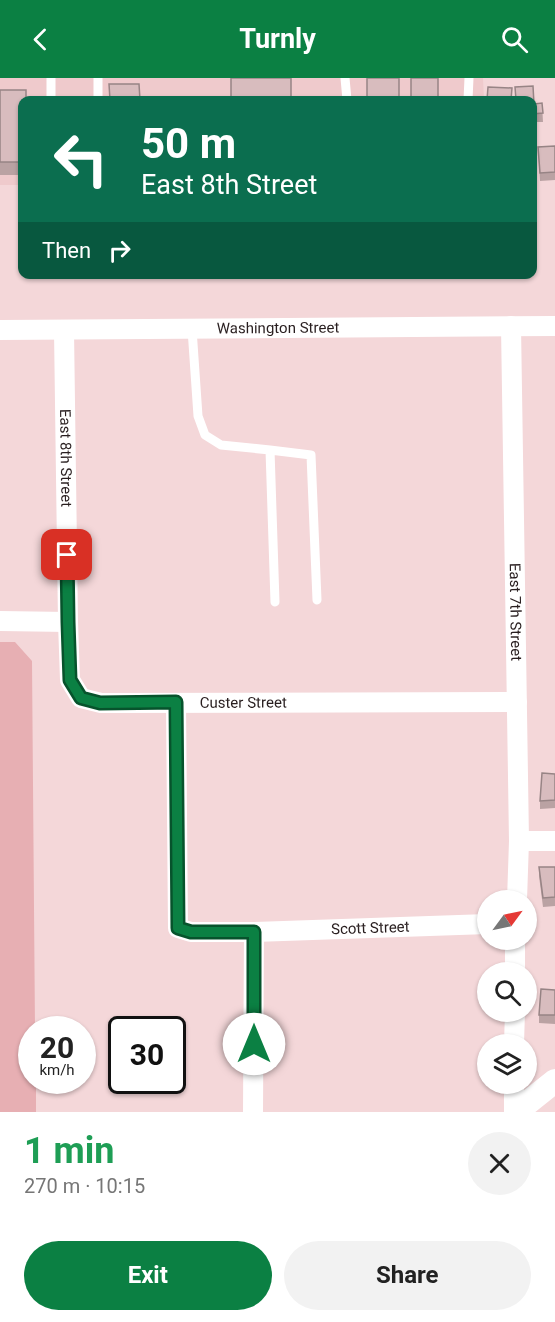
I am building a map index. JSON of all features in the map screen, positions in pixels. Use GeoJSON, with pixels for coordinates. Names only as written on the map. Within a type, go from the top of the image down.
{"type":"FeatureCollection","features":[{"type":"Feature","properties":{"kind":"street","name":"East 7th Street"},"geometry":{"type":"LineString","coordinates":[[512,326],[519,841],[517,890]]}},
{"type":"Feature","properties":{"kind":"street","name":"Washington Street"},"geometry":{"type":"LineString","coordinates":[[0,330],[555,326]]}},
{"type":"Feature","properties":{"kind":"street","name":"East 8th Street"},"geometry":{"type":"LineString","coordinates":[[64,330],[68,622]]}},
{"type":"Feature","properties":{"kind":"street"},"geometry":{"type":"LineString","coordinates":[[0,621],[68,622]]}},
{"type":"Feature","properties":{"kind":"street","name":"Custer Street"},"geometry":{"type":"LineString","coordinates":[[68,622],[70,680],[81,698],[100,703],[517,702]]}},
{"type":"Feature","properties":{"kind":"street"},"geometry":{"type":"LineString","coordinates":[[176,702],[178,928],[191,932],[254,932],[254,1112]]}},
{"type":"Feature","properties":{"kind":"street"},"geometry":{"type":"LineString","coordinates":[[519,841],[555,841]]}},
{"type":"Feature","properties":{"kind":"street","name":"Scott Street"},"geometry":{"type":"LineString","coordinates":[[254,932],[477,924]]}},
{"type":"Feature","properties":{"kind":"street"},"geometry":{"type":"LineString","coordinates":[[515,1112],[555,1081]]}},
{"type":"Feature","properties":{"kind":"street"},"geometry":{"type":"LineString","coordinates":[[514,1094],[515,1112]]}},
{"type":"Feature","properties":{"kind":"lane"},"geometry":{"type":"LineString","coordinates":[[51,78],[51,96]]}},
{"type":"Feature","properties":{"kind":"lane"},"geometry":{"type":"LineString","coordinates":[[98,78],[98,96]]}},
{"type":"Feature","properties":{"kind":"lane"},"geometry":{"type":"LineString","coordinates":[[345,78],[347,96]]}},
{"type":"Feature","properties":{"kind":"lane"},"geometry":{"type":"LineString","coordinates":[[468,96],[469,78]]}},
{"type":"Feature","properties":{"kind":"lane"},"geometry":{"type":"LineString","coordinates":[[192,329],[198,416],[205,435],[221,445],[311,455],[318,600]]}},
{"type":"Feature","properties":{"kind":"lane"},"geometry":{"type":"LineString","coordinates":[[270,450],[275,602]]}},
{"type":"Feature","properties":{"kind":"shaded area"},"geometry":{"type":"Polygon","coordinates":[[[0,78],[483,78],[484,96],[18,96],[18,185],[0,185],[0,78]]]}},
{"type":"Feature","properties":{"kind":"shaded area"},"geometry":{"type":"Polygon","coordinates":[[[0,642],[15,642],[32,661],[35,1016],[18,1016],[18,1094],[36,1094],[36,1112],[0,1112],[0,642]]]}},
{"type":"Feature","properties":{"kind":"building"},"geometry":{"type":"Polygon","coordinates":[[[231,78],[291,78],[291,96],[231,96],[231,78]]]}},
{"type":"Feature","properties":{"kind":"building"},"geometry":{"type":"Polygon","coordinates":[[[367,78],[399,78],[399,96],[367,96],[367,78]]]}},
{"type":"Feature","properties":{"kind":"building"},"geometry":{"type":"Polygon","coordinates":[[[411,78],[438,78],[438,96],[411,96],[411,78]]]}},
{"type":"Feature","properties":{"kind":"building"},"geometry":{"type":"Polygon","coordinates":[[[109,84],[139,84],[140,96],[110,96],[109,84]]]}},
{"type":"Feature","properties":{"kind":"building"},"geometry":{"type":"Polygon","coordinates":[[[533,86],[534,96],[516,96],[515,87],[533,86]]]}},
{"type":"Feature","properties":{"kind":"building"},"geometry":{"type":"Polygon","coordinates":[[[488,87],[512,88],[511,96],[487,96],[488,87]]]}},
{"type":"Feature","properties":{"kind":"building"},"geometry":{"type":"Polygon","coordinates":[[[0,90],[26,90],[26,96],[18,96],[18,162],[0,162],[0,90]]]}},
{"type":"Feature","properties":{"kind":"building"},"geometry":{"type":"Polygon","coordinates":[[[542,103],[543,113],[537,114],[537,104],[542,103]]]}},
{"type":"Feature","properties":{"kind":"building"},"geometry":{"type":"Polygon","coordinates":[[[555,146],[555,172],[540,173],[538,147],[555,146]]]}},
{"type":"Feature","properties":{"kind":"building"},"geometry":{"type":"Polygon","coordinates":[[[542,773],[555,774],[555,800],[540,801],[542,773]]]}},
{"type":"Feature","properties":{"kind":"building"},"geometry":{"type":"Polygon","coordinates":[[[539,867],[555,867],[555,897],[543,898],[539,867]]]}},
{"type":"Feature","properties":{"kind":"building"},"geometry":{"type":"Polygon","coordinates":[[[541,989],[555,990],[555,1015],[539,1015],[541,989]]]}},
{"type":"Feature","properties":{"kind":"route"},"geometry":{"type":"LineString","coordinates":[[67,555],[70,680],[81,698],[100,703],[176,702],[178,928],[191,932],[254,932],[254,1044]]}}]}
